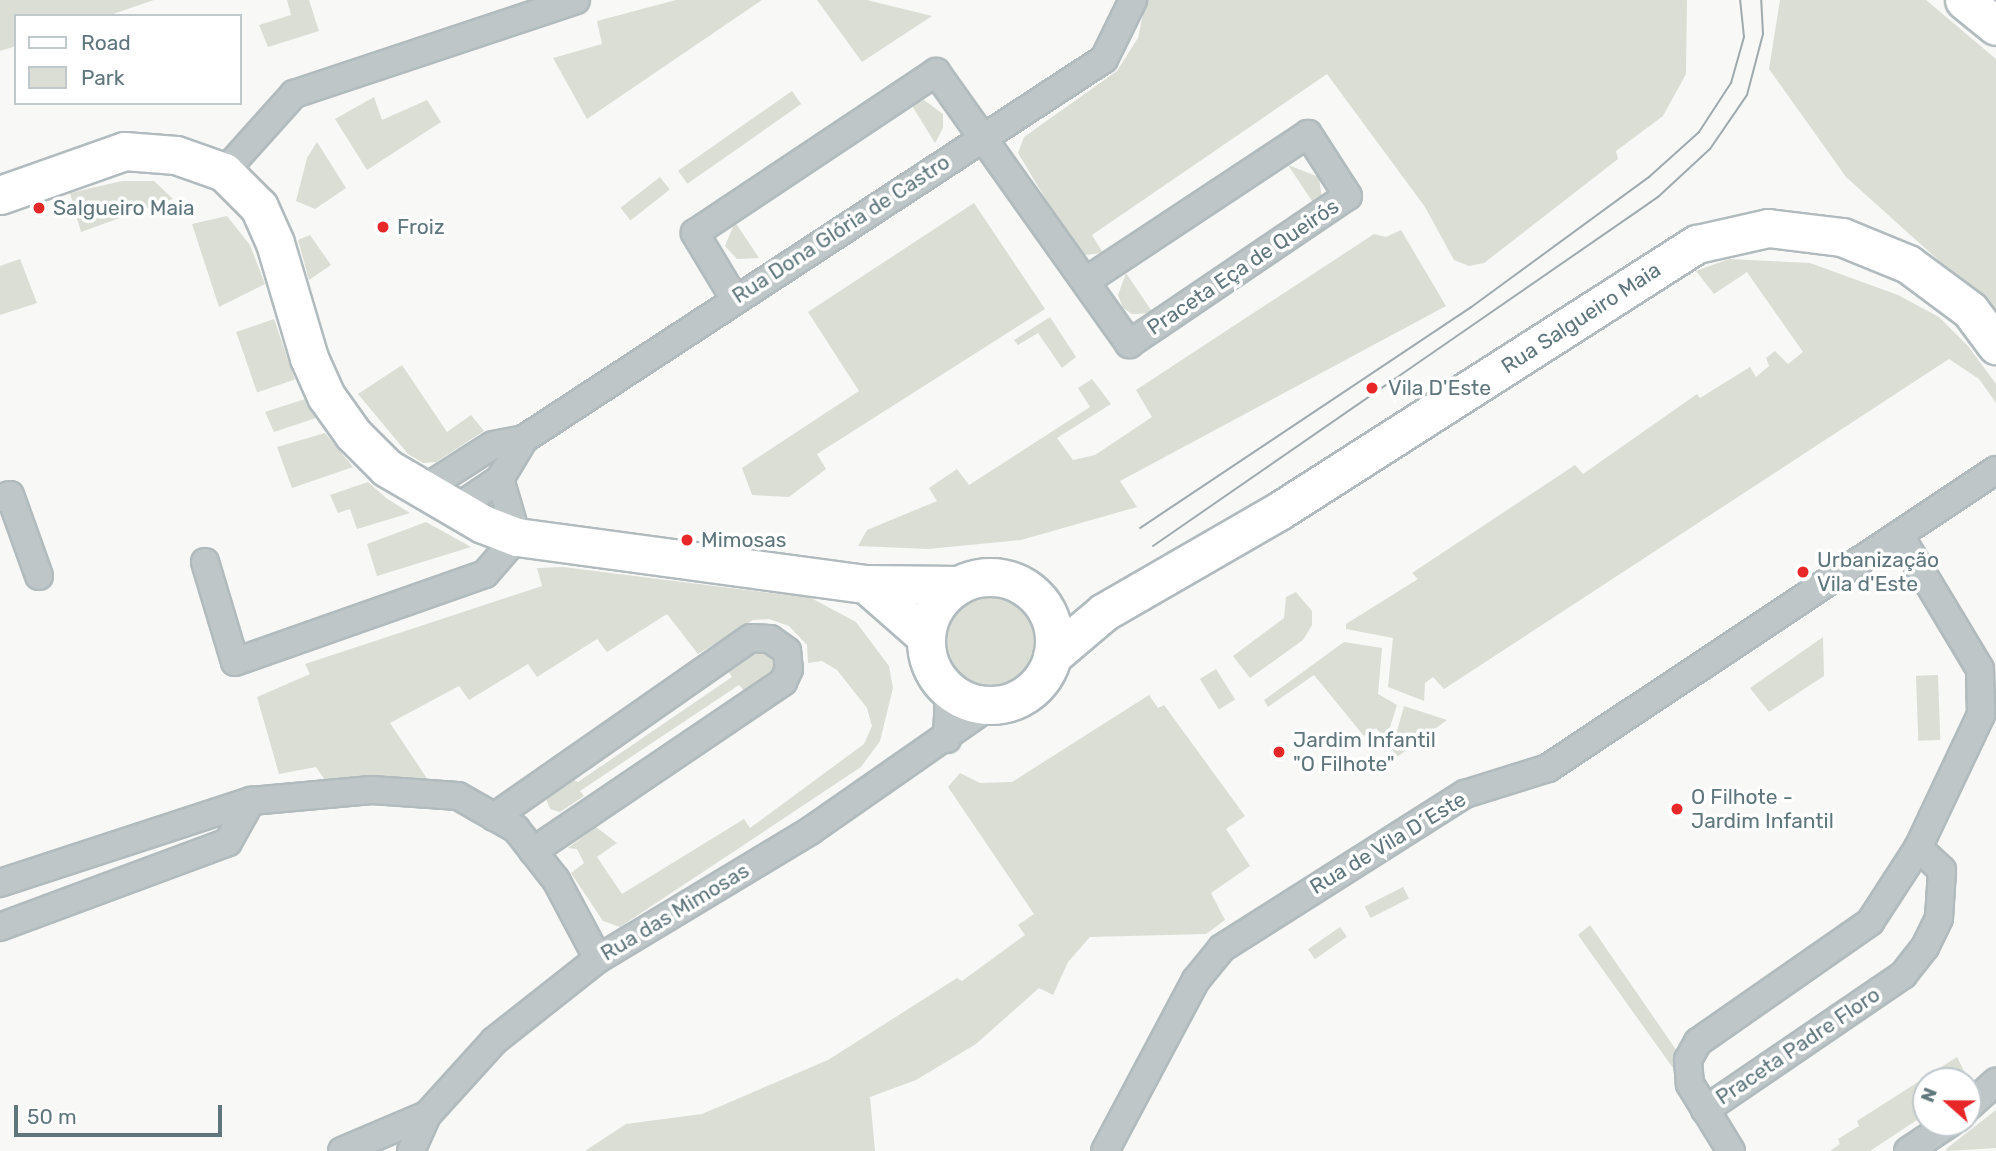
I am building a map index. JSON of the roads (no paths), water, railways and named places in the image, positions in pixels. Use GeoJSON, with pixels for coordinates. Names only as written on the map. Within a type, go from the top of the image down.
{"type":"FeatureCollection","features":[{"type":"Feature","properties":{"kind":"street"},"geometry":{"type":"LineString","coordinates":[[224,172],[294,94],[576,0]]}},
{"type":"Feature","properties":{"kind":"street","name":"Rua Dona Glória de Castro"},"geometry":{"type":"LineString","coordinates":[[421,491],[493,445],[524,439],[734,298],[1104,59],[1133,0]]}},
{"type":"Feature","properties":{"kind":"street"},"geometry":{"type":"LineString","coordinates":[[1964,0],[1996,26]]}},
{"type":"Feature","properties":{"kind":"street","name":"Praceta Eça de Queirós"},"geometry":{"type":"LineString","coordinates":[[734,298],[695,233],[936,72],[1129,344],[1348,195],[1308,134],[1086,281]]}},
{"type":"Feature","properties":{"kind":"street"},"geometry":{"type":"LineString","coordinates":[[0,195],[124,151],[176,155],[224,172],[259,207],[326,396],[353,434],[383,463],[421,491],[454,510],[517,537],[866,584],[958,584],[999,577],[1020,583],[1049,614],[1052,656],[1044,676],[1029,692],[989,706],[949,692]]}},
{"type":"Feature","properties":{"kind":"street","name":"Rua Salgueiro Maia"},"geometry":{"type":"LineString","coordinates":[[1052,656],[1104,612],[1279,511],[1697,244],[1769,228],[1842,237],[1909,264],[1970,310],[1996,345]]}},
{"type":"Feature","properties":{"kind":"street","name":"Rua Dona Glória de Castro"},"geometry":{"type":"LineString","coordinates":[[454,510],[500,479],[524,439]]}},
{"type":"Feature","properties":{"kind":"street"},"geometry":{"type":"LineString","coordinates":[[1899,534],[1996,470]]}},
{"type":"Feature","properties":{"kind":"street"},"geometry":{"type":"LineString","coordinates":[[500,479],[517,537]]}},
{"type":"Feature","properties":{"kind":"street"},"geometry":{"type":"LineString","coordinates":[[0,498],[10,495],[39,576]]}},
{"type":"Feature","properties":{"kind":"street","name":"Praceta Padre Floro"},"geometry":{"type":"LineString","coordinates":[[1899,534],[1980,669],[1981,715],[1917,848],[1870,922],[1698,1042],[1688,1060],[1690,1084],[1705,1110],[1903,975],[1939,918],[1942,870],[1917,848]]}},
{"type":"Feature","properties":{"kind":"street","name":"Rua de Vila D´Este"},"geometry":{"type":"LineString","coordinates":[[1105,1151],[1196,980],[1222,948],[1465,794],[1548,768],[1899,534]]}},
{"type":"Feature","properties":{"kind":"street"},"geometry":{"type":"LineString","coordinates":[[205,562],[235,662],[485,574],[517,537]]}},
{"type":"Feature","properties":{"kind":"street"},"geometry":{"type":"LineString","coordinates":[[866,584],[925,636]]}},
{"type":"Feature","properties":{"kind":"street"},"geometry":{"type":"LineString","coordinates":[[947,739],[949,692],[927,657],[925,636],[941,598],[958,584]]}},
{"type":"Feature","properties":{"kind":"street","name":"Rua Salgueiro Maia"},"geometry":{"type":"LineString","coordinates":[[1049,614],[1104,612]]}},
{"type":"Feature","properties":{"kind":"street"},"geometry":{"type":"LineString","coordinates":[[494,817],[751,638],[770,639],[787,651],[789,669],[783,682],[533,851]]}},
{"type":"Feature","properties":{"kind":"street","name":"Rua das Mimosas"},"geometry":{"type":"LineString","coordinates":[[411,1151],[427,1115],[494,1041],[598,959],[810,831],[947,739],[989,706]]}},
{"type":"Feature","properties":{"kind":"street"},"geometry":{"type":"LineString","coordinates":[[0,883],[251,801],[372,790],[458,796],[516,829],[555,880],[598,959]]}},
{"type":"Feature","properties":{"kind":"street"},"geometry":{"type":"LineString","coordinates":[[0,927],[228,842],[251,801]]}},
{"type":"Feature","properties":{"kind":"street"},"geometry":{"type":"LineString","coordinates":[[1982,1094],[1996,1082]]}},
{"type":"Feature","properties":{"kind":"street"},"geometry":{"type":"LineString","coordinates":[[1705,1110],[1731,1151]]}},
{"type":"Feature","properties":{"kind":"street","name":"Rua das Mimosas"},"geometry":{"type":"LineString","coordinates":[[342,1151],[427,1115]]}},
{"type":"Feature","properties":{"kind":"street"},"geometry":{"type":"LineString","coordinates":[[1908,1151],[1929,1137]]}},
{"type":"Feature","properties":{"kind":"tram line"},"geometry":{"type":"LineString","coordinates":[[1140,528],[1470,308],[1649,177],[1699,132],[1731,83],[1744,37],[1740,0]]}},
{"type":"Feature","properties":{"kind":"tram line"},"geometry":{"type":"LineString","coordinates":[[1153,546],[1658,197],[1710,149],[1747,95],[1763,34],[1761,0]]}},
{"type":"Feature","properties":{"kind":"place","name":"Salgueiro Maia"},"geometry":{"type":"Point","coordinates":[39,208]}},
{"type":"Feature","properties":{"kind":"place","name":"Froiz"},"geometry":{"type":"Point","coordinates":[383,227]}},
{"type":"Feature","properties":{"kind":"place","name":"Vila D'Este"},"geometry":{"type":"Point","coordinates":[1372,388]}},
{"type":"Feature","properties":{"kind":"place","name":"Mimosas"},"geometry":{"type":"Point","coordinates":[687,540]}},
{"type":"Feature","properties":{"kind":"place","name":"Urbanização Vila d'Este"},"geometry":{"type":"Point","coordinates":[1803,572]}},
{"type":"Feature","properties":{"kind":"place","name":"Jardim Infantil \"O Filhote\""},"geometry":{"type":"Point","coordinates":[1279,752]}},
{"type":"Feature","properties":{"kind":"place","name":"O Filhote - Jardim Infantil"},"geometry":{"type":"Point","coordinates":[1677,809]}}]}
